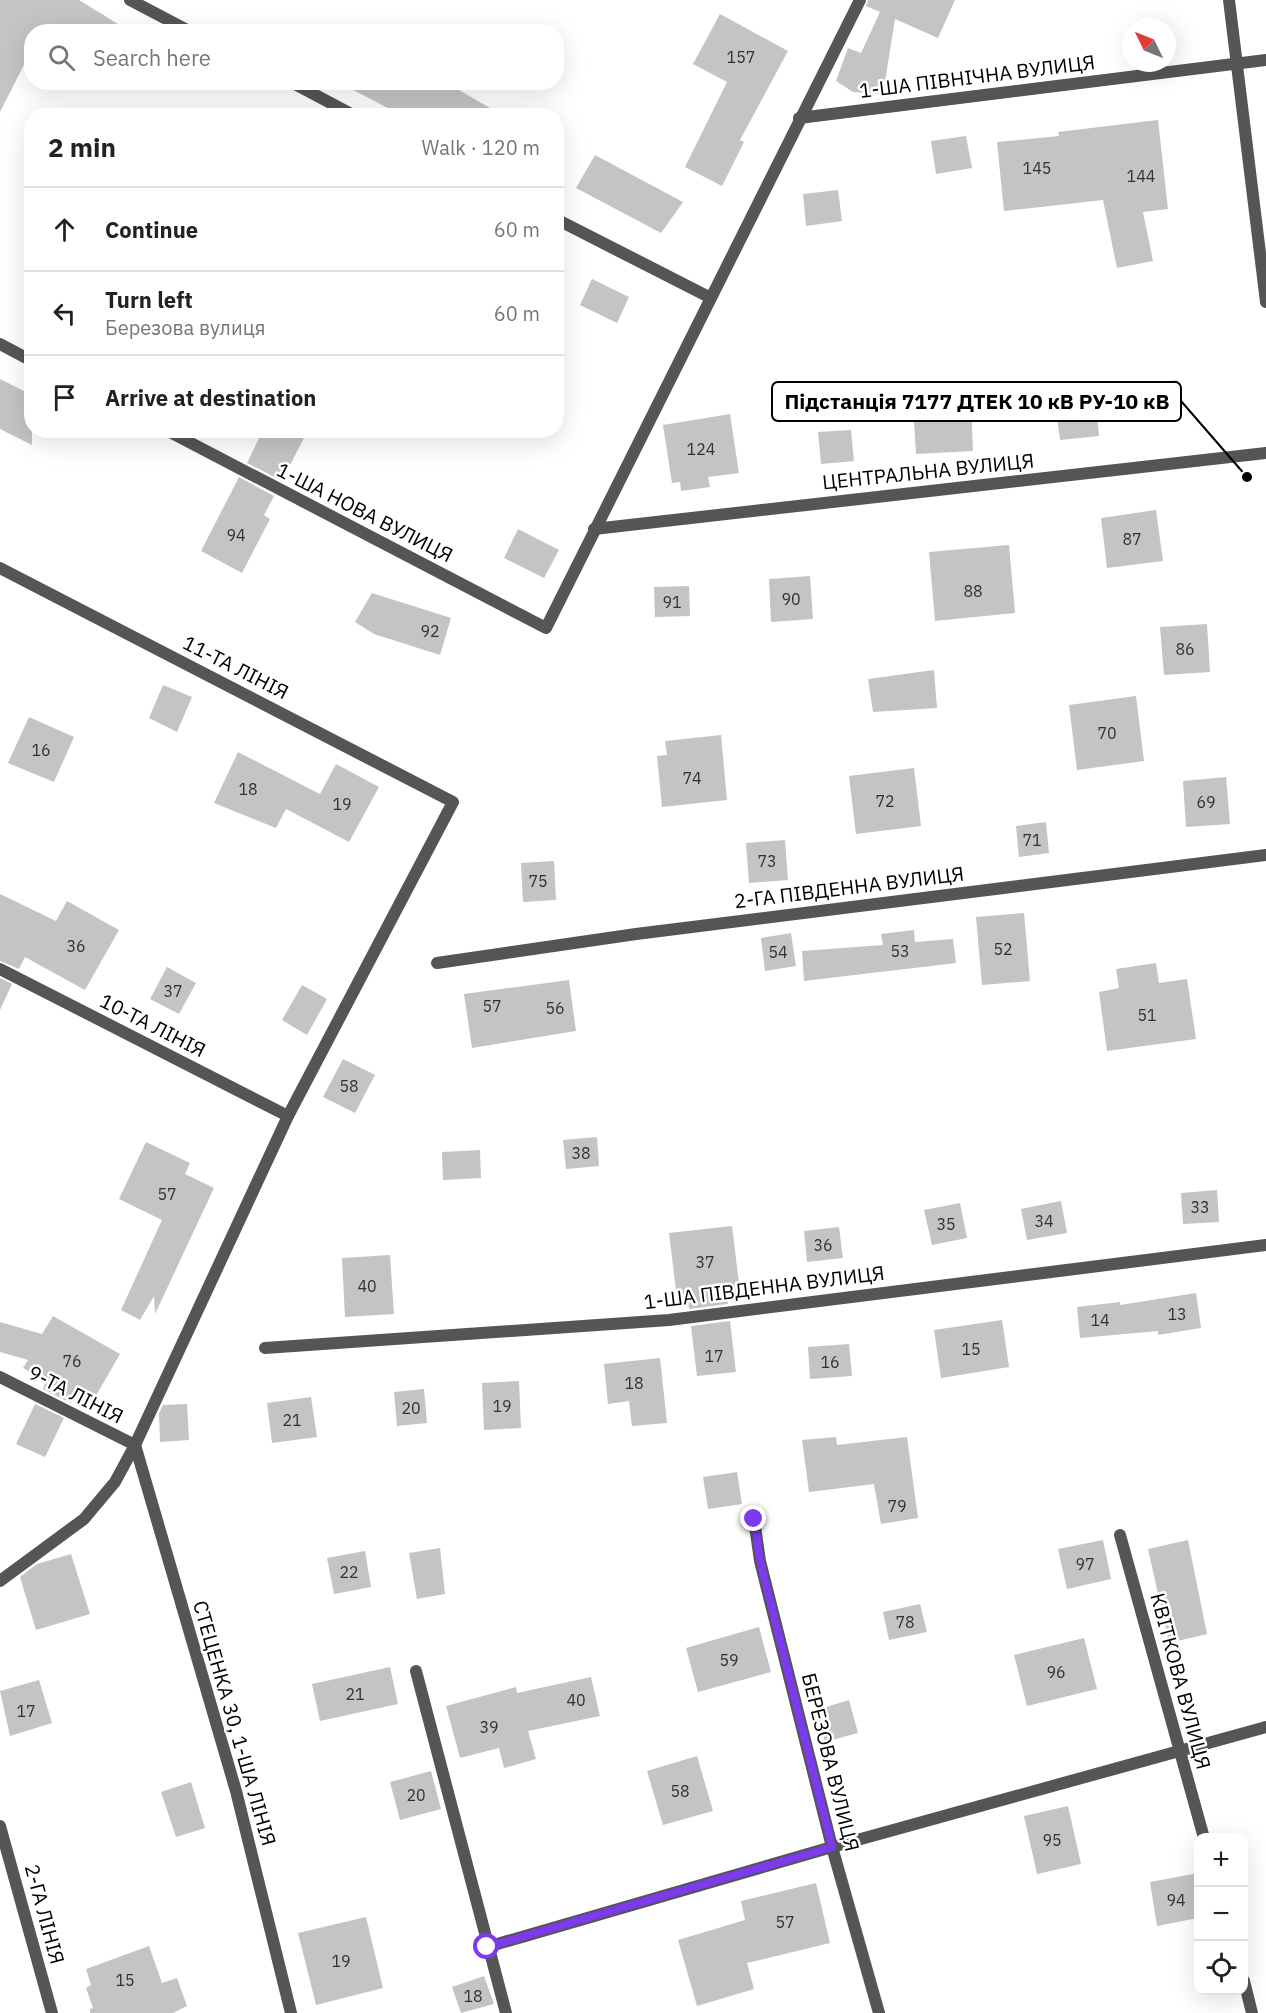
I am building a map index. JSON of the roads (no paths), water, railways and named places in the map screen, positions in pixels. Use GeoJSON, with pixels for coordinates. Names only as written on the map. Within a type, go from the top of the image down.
{"type":"FeatureCollection","features":[{"type":"Feature","properties":{"kind":"street"},"geometry":{"type":"LineString","coordinates":[[130,0],[176,24]]}},
{"type":"Feature","properties":{"kind":"street"},"geometry":{"type":"LineString","coordinates":[[594,529],[860,0]]}},
{"type":"Feature","properties":{"kind":"street"},"geometry":{"type":"LineString","coordinates":[[1230,0],[1266,302]]}},
{"type":"Feature","properties":{"kind":"street","name":"1-ША ПІВНІЧНА ВУЛИЦЯ"},"geometry":{"type":"LineString","coordinates":[[799,118],[1266,60]]}},
{"type":"Feature","properties":{"kind":"street"},"geometry":{"type":"LineString","coordinates":[[306,90],[340,108]]}},
{"type":"Feature","properties":{"kind":"street"},"geometry":{"type":"LineString","coordinates":[[564,223],[709,297]]}},
{"type":"Feature","properties":{"kind":"street"},"geometry":{"type":"LineString","coordinates":[[0,344],[24,357]]}},
{"type":"Feature","properties":{"kind":"street","name":"1-ША НОВА ВУЛИЦЯ"},"geometry":{"type":"LineString","coordinates":[[181,438],[546,628],[594,529]]}},
{"type":"Feature","properties":{"kind":"street","name":"ЦЕНТРАЛЬНА ВУЛИЦЯ"},"geometry":{"type":"LineString","coordinates":[[594,529],[1266,453]]}},
{"type":"Feature","properties":{"kind":"street","name":"11-ТА ЛІНІЯ"},"geometry":{"type":"LineString","coordinates":[[0,568],[453,802],[288,1116]]}},
{"type":"Feature","properties":{"kind":"street","name":"2-ГА ПІВДЕННА ВУЛИЦЯ"},"geometry":{"type":"LineString","coordinates":[[437,963],[636,934],[1266,855]]}},
{"type":"Feature","properties":{"kind":"street","name":"10-ТА ЛІНІЯ"},"geometry":{"type":"LineString","coordinates":[[0,969],[288,1116]]}},
{"type":"Feature","properties":{"kind":"street"},"geometry":{"type":"LineString","coordinates":[[0,1581],[84,1519],[115,1482],[135,1446],[288,1116]]}},
{"type":"Feature","properties":{"kind":"street","name":"1-ША ПІВДЕННА ВУЛИЦЯ"},"geometry":{"type":"LineString","coordinates":[[265,1348],[669,1320],[1266,1245]]}},
{"type":"Feature","properties":{"kind":"street","name":"9-ТА ЛІНІЯ"},"geometry":{"type":"LineString","coordinates":[[0,1377],[135,1446]]}},
{"type":"Feature","properties":{"kind":"street","name":"СТЕЦЕНКА 30, 1-ША ЛІНІЯ"},"geometry":{"type":"LineString","coordinates":[[135,1446],[236,1791],[291,2013]]}},
{"type":"Feature","properties":{"kind":"street","name":"БЕРЕЗОВА ВУЛИЦЯ"},"geometry":{"type":"LineString","coordinates":[[754,1519],[760,1561],[832,1847],[879,2013]]}},
{"type":"Feature","properties":{"kind":"street","name":"КВІТКОВА ВУЛИЦЯ"},"geometry":{"type":"LineString","coordinates":[[1120,1535],[1203,1833]]}},
{"type":"Feature","properties":{"kind":"street"},"geometry":{"type":"LineString","coordinates":[[416,1671],[506,2013]]}},
{"type":"Feature","properties":{"kind":"street"},"geometry":{"type":"LineString","coordinates":[[487,1947],[832,1847],[1180,1752],[1266,1726]]}},
{"type":"Feature","properties":{"kind":"street","name":"2-ГА ЛІНІЯ"},"geometry":{"type":"LineString","coordinates":[[0,1826],[52,2013]]}},
{"type":"Feature","properties":{"kind":"street"},"geometry":{"type":"LineString","coordinates":[[1248,1995],[1252,2013]]}},
{"type":"Feature","properties":{"kind":"place","name":"Підстанція 7177 ДТЕК 10 кВ РУ-10 кВ"},"geometry":{"type":"Point","coordinates":[1247,477]}}]}
